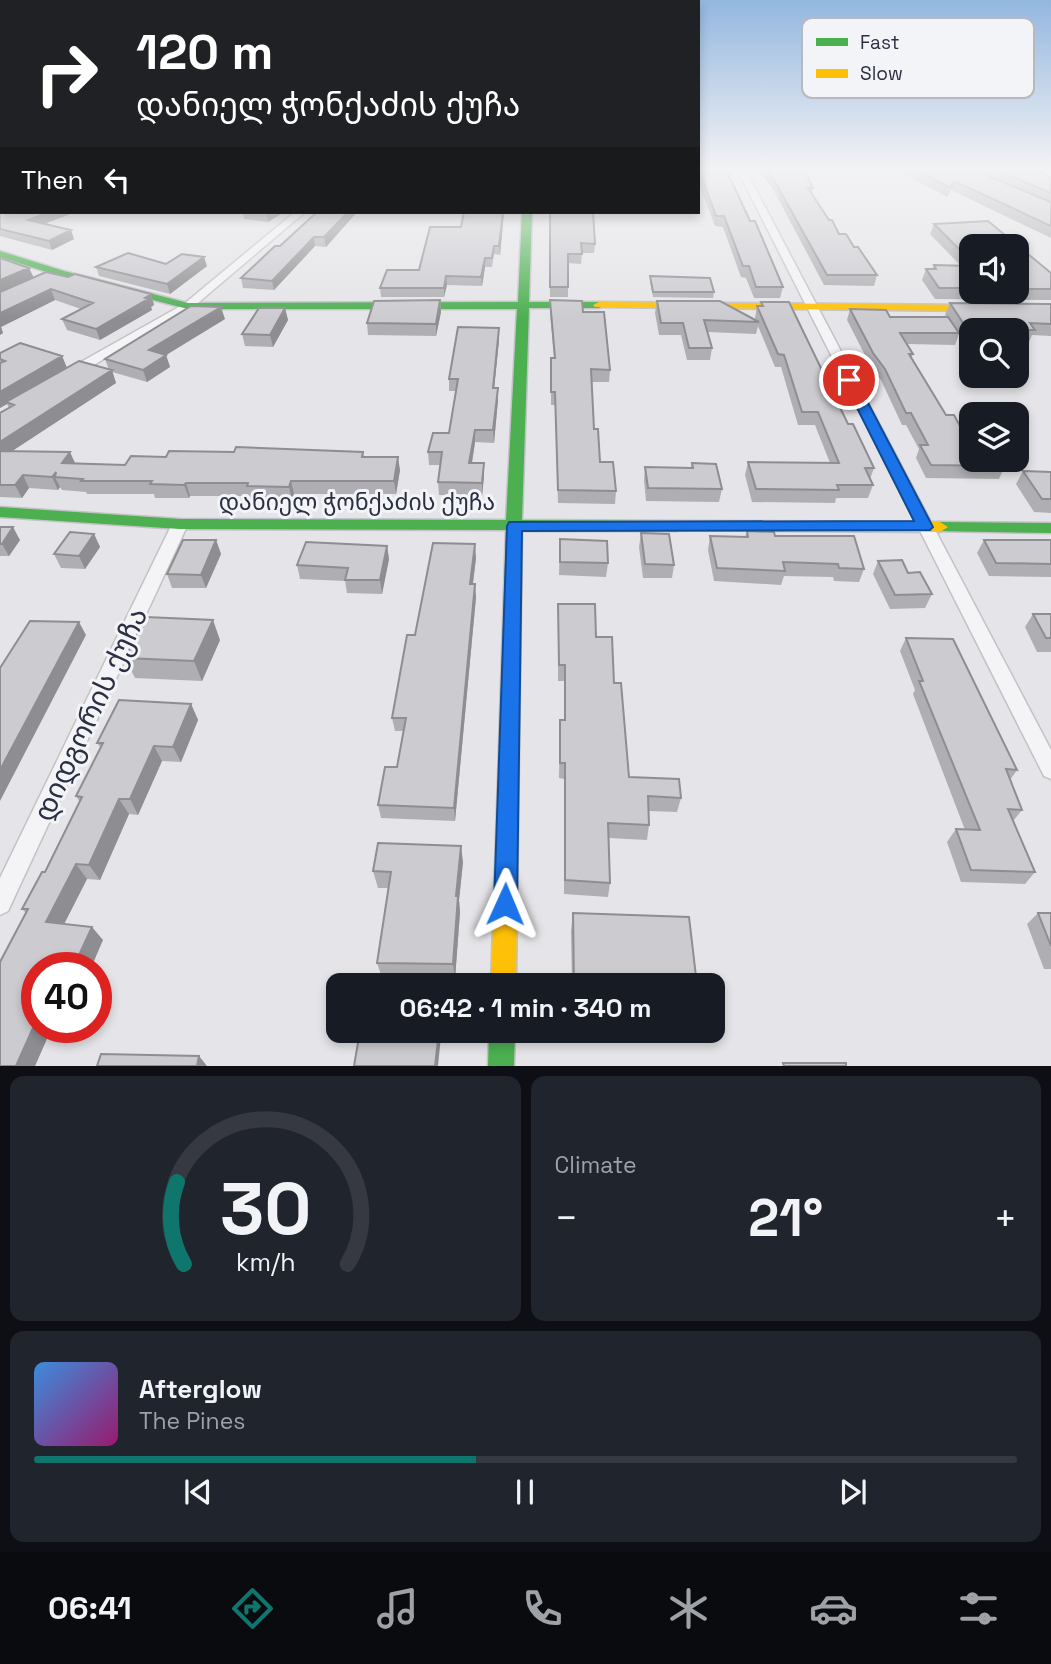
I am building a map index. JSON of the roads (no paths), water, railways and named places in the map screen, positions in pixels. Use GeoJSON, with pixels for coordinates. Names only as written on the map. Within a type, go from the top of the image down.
{"type":"FeatureCollection","features":[{"type":"Feature","properties":{"kind":"street"},"geometry":{"type":"LineString","coordinates":[[59,380],[188,306],[292,219]]}},
{"type":"Feature","properties":{"kind":"street"},"geometry":{"type":"LineString","coordinates":[[503,973],[514,526],[527,219]]}},
{"type":"Feature","properties":{"kind":"street"},"geometry":{"type":"LineString","coordinates":[[767,219],[1051,771]]}},
{"type":"Feature","properties":{"kind":"street"},"geometry":{"type":"LineString","coordinates":[[0,254],[54,276],[188,306],[525,304],[998,308]]}},
{"type":"Feature","properties":{"kind":"street","name":"დანიელ ჭონქაძის ქუჩა"},"geometry":{"type":"LineString","coordinates":[[0,512],[180,524],[1051,528]]}},
{"type":"Feature","properties":{"kind":"street","name":"დიდგორის ქუჩა"},"geometry":{"type":"LineString","coordinates":[[0,903],[180,524]]}},
{"type":"Feature","properties":{"kind":"street"},"geometry":{"type":"LineString","coordinates":[[501,1066],[502,1043]]}}]}
